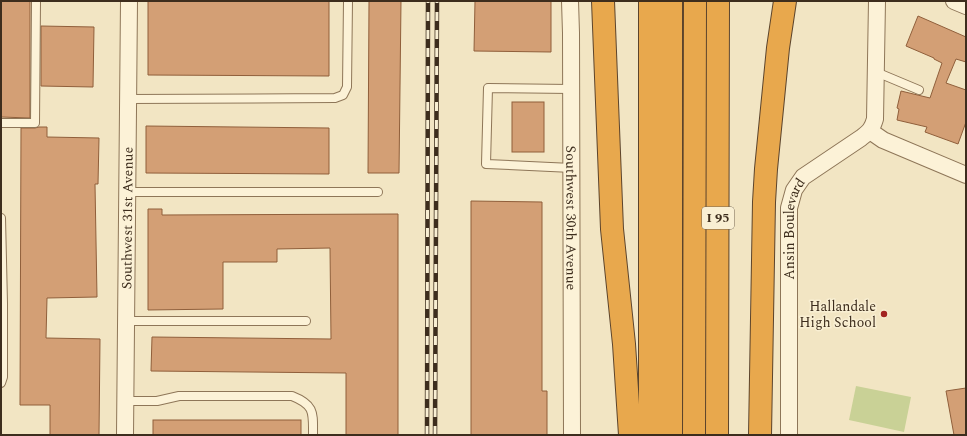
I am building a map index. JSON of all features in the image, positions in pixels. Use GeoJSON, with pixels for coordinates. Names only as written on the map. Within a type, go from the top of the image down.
{"type":"FeatureCollection","features":[{"type":"Feature","properties":{"kind":"highway"},"geometry":{"type":"LineString","coordinates":[[603,1],[612,229],[624,344],[630,435]]}},
{"type":"Feature","properties":{"kind":"highway"},"geometry":{"type":"LineString","coordinates":[[650,1],[650,435]]}},
{"type":"Feature","properties":{"kind":"highway"},"geometry":{"type":"LineString","coordinates":[[671,1],[671,435]]}},
{"type":"Feature","properties":{"kind":"highway"},"geometry":{"type":"LineString","coordinates":[[694,435],[695,1]]}},
{"type":"Feature","properties":{"kind":"highway","name":"I 95"},"geometry":{"type":"LineString","coordinates":[[717,435],[718,1]]}},
{"type":"Feature","properties":{"kind":"highway"},"geometry":{"type":"LineString","coordinates":[[760,435],[764,202],[778,48],[785,1]]}},
{"type":"Feature","properties":{"kind":"street","name":"Southwest 31st Avenue"},"geometry":{"type":"LineString","coordinates":[[125,435],[129,1]]}},
{"type":"Feature","properties":{"kind":"street","name":"Southwest 30th Avenue"},"geometry":{"type":"LineString","coordinates":[[570,1],[572,168],[572,435]]}},
{"type":"Feature","properties":{"kind":"street"},"geometry":{"type":"LineString","coordinates":[[877,1],[875,118],[870,131],[883,140],[966,175]]}},
{"type":"Feature","properties":{"kind":"street"},"geometry":{"type":"LineString","coordinates":[[954,1],[966,6]]}},
{"type":"Feature","properties":{"kind":"street","name":"Ansin Boulevard"},"geometry":{"type":"LineString","coordinates":[[789,435],[789,208],[794,190],[803,178],[870,131]]}},
{"type":"Feature","properties":{"kind":"lane"},"geometry":{"type":"LineString","coordinates":[[1,123],[35,123],[36,1]]}},
{"type":"Feature","properties":{"kind":"lane"},"geometry":{"type":"LineString","coordinates":[[128,99],[335,98],[343,95],[347,87],[348,1]]}},
{"type":"Feature","properties":{"kind":"lane"},"geometry":{"type":"LineString","coordinates":[[876,72],[919,90]]}},
{"type":"Feature","properties":{"kind":"lane"},"geometry":{"type":"LineString","coordinates":[[571,89],[488,88],[486,164],[572,168]]}},
{"type":"Feature","properties":{"kind":"lane"},"geometry":{"type":"LineString","coordinates":[[128,192],[378,192]]}},
{"type":"Feature","properties":{"kind":"lane"},"geometry":{"type":"LineString","coordinates":[[1,218],[3,377],[1,383]]}},
{"type":"Feature","properties":{"kind":"lane"},"geometry":{"type":"LineString","coordinates":[[126,321],[306,321]]}},
{"type":"Feature","properties":{"kind":"lane"},"geometry":{"type":"LineString","coordinates":[[125,402],[157,402],[179,396],[292,396],[308,405],[313,413],[313,435]]}},
{"type":"Feature","properties":{"kind":"green space"},"geometry":{"type":"Polygon","coordinates":[[[856,386],[911,397],[904,432],[849,420],[856,386]]]}},
{"type":"Feature","properties":{"kind":"building"},"geometry":{"type":"Polygon","coordinates":[[[1,1],[30,1],[30,118],[1,117],[1,1]]]}},
{"type":"Feature","properties":{"kind":"building"},"geometry":{"type":"Polygon","coordinates":[[[148,1],[329,1],[329,76],[148,75],[148,1]]]}},
{"type":"Feature","properties":{"kind":"building"},"geometry":{"type":"Polygon","coordinates":[[[369,1],[401,1],[399,173],[368,173],[369,1]]]}},
{"type":"Feature","properties":{"kind":"building"},"geometry":{"type":"Polygon","coordinates":[[[475,1],[551,1],[551,52],[474,51],[475,1]]]}},
{"type":"Feature","properties":{"kind":"building"},"geometry":{"type":"Polygon","coordinates":[[[918,16],[966,37],[966,62],[956,59],[946,83],[966,90],[966,122],[958,144],[925,132],[927,127],[897,120],[899,109],[897,108],[901,91],[930,98],[942,63],[906,46],[918,16]]]}},
{"type":"Feature","properties":{"kind":"building"},"geometry":{"type":"Polygon","coordinates":[[[41,26],[94,27],[93,87],[41,86],[41,26]]]}},
{"type":"Feature","properties":{"kind":"building"},"geometry":{"type":"Polygon","coordinates":[[[512,102],[544,102],[544,152],[512,152],[512,102]]]}},
{"type":"Feature","properties":{"kind":"building"},"geometry":{"type":"Polygon","coordinates":[[[146,126],[329,128],[329,174],[146,173],[146,126]]]}},
{"type":"Feature","properties":{"kind":"building"},"geometry":{"type":"Polygon","coordinates":[[[47,127],[47,137],[99,138],[98,184],[95,184],[97,297],[47,298],[46,338],[100,339],[99,435],[50,435],[50,405],[20,405],[21,128],[47,127]]]}},
{"type":"Feature","properties":{"kind":"building"},"geometry":{"type":"Polygon","coordinates":[[[471,201],[542,202],[542,391],[547,391],[547,435],[471,435],[471,201]]]}},
{"type":"Feature","properties":{"kind":"building"},"geometry":{"type":"Polygon","coordinates":[[[148,209],[162,209],[162,215],[398,214],[398,435],[346,435],[346,373],[151,371],[152,337],[331,339],[330,248],[277,249],[277,262],[223,262],[223,309],[148,310],[148,209]]]}},
{"type":"Feature","properties":{"kind":"building"},"geometry":{"type":"Polygon","coordinates":[[[966,388],[966,435],[954,435],[946,391],[966,388]]]}},
{"type":"Feature","properties":{"kind":"building"},"geometry":{"type":"Polygon","coordinates":[[[153,420],[301,420],[301,435],[153,435],[153,420]]]}},
{"type":"Feature","properties":{"kind":"railway"},"geometry":{"type":"LineString","coordinates":[[427,435],[428,1]]}},
{"type":"Feature","properties":{"kind":"railway"},"geometry":{"type":"LineString","coordinates":[[435,435],[437,1]]}},
{"type":"Feature","properties":{"kind":"place","name":"Hallandale High School"},"geometry":{"type":"Point","coordinates":[884,314]}}]}
